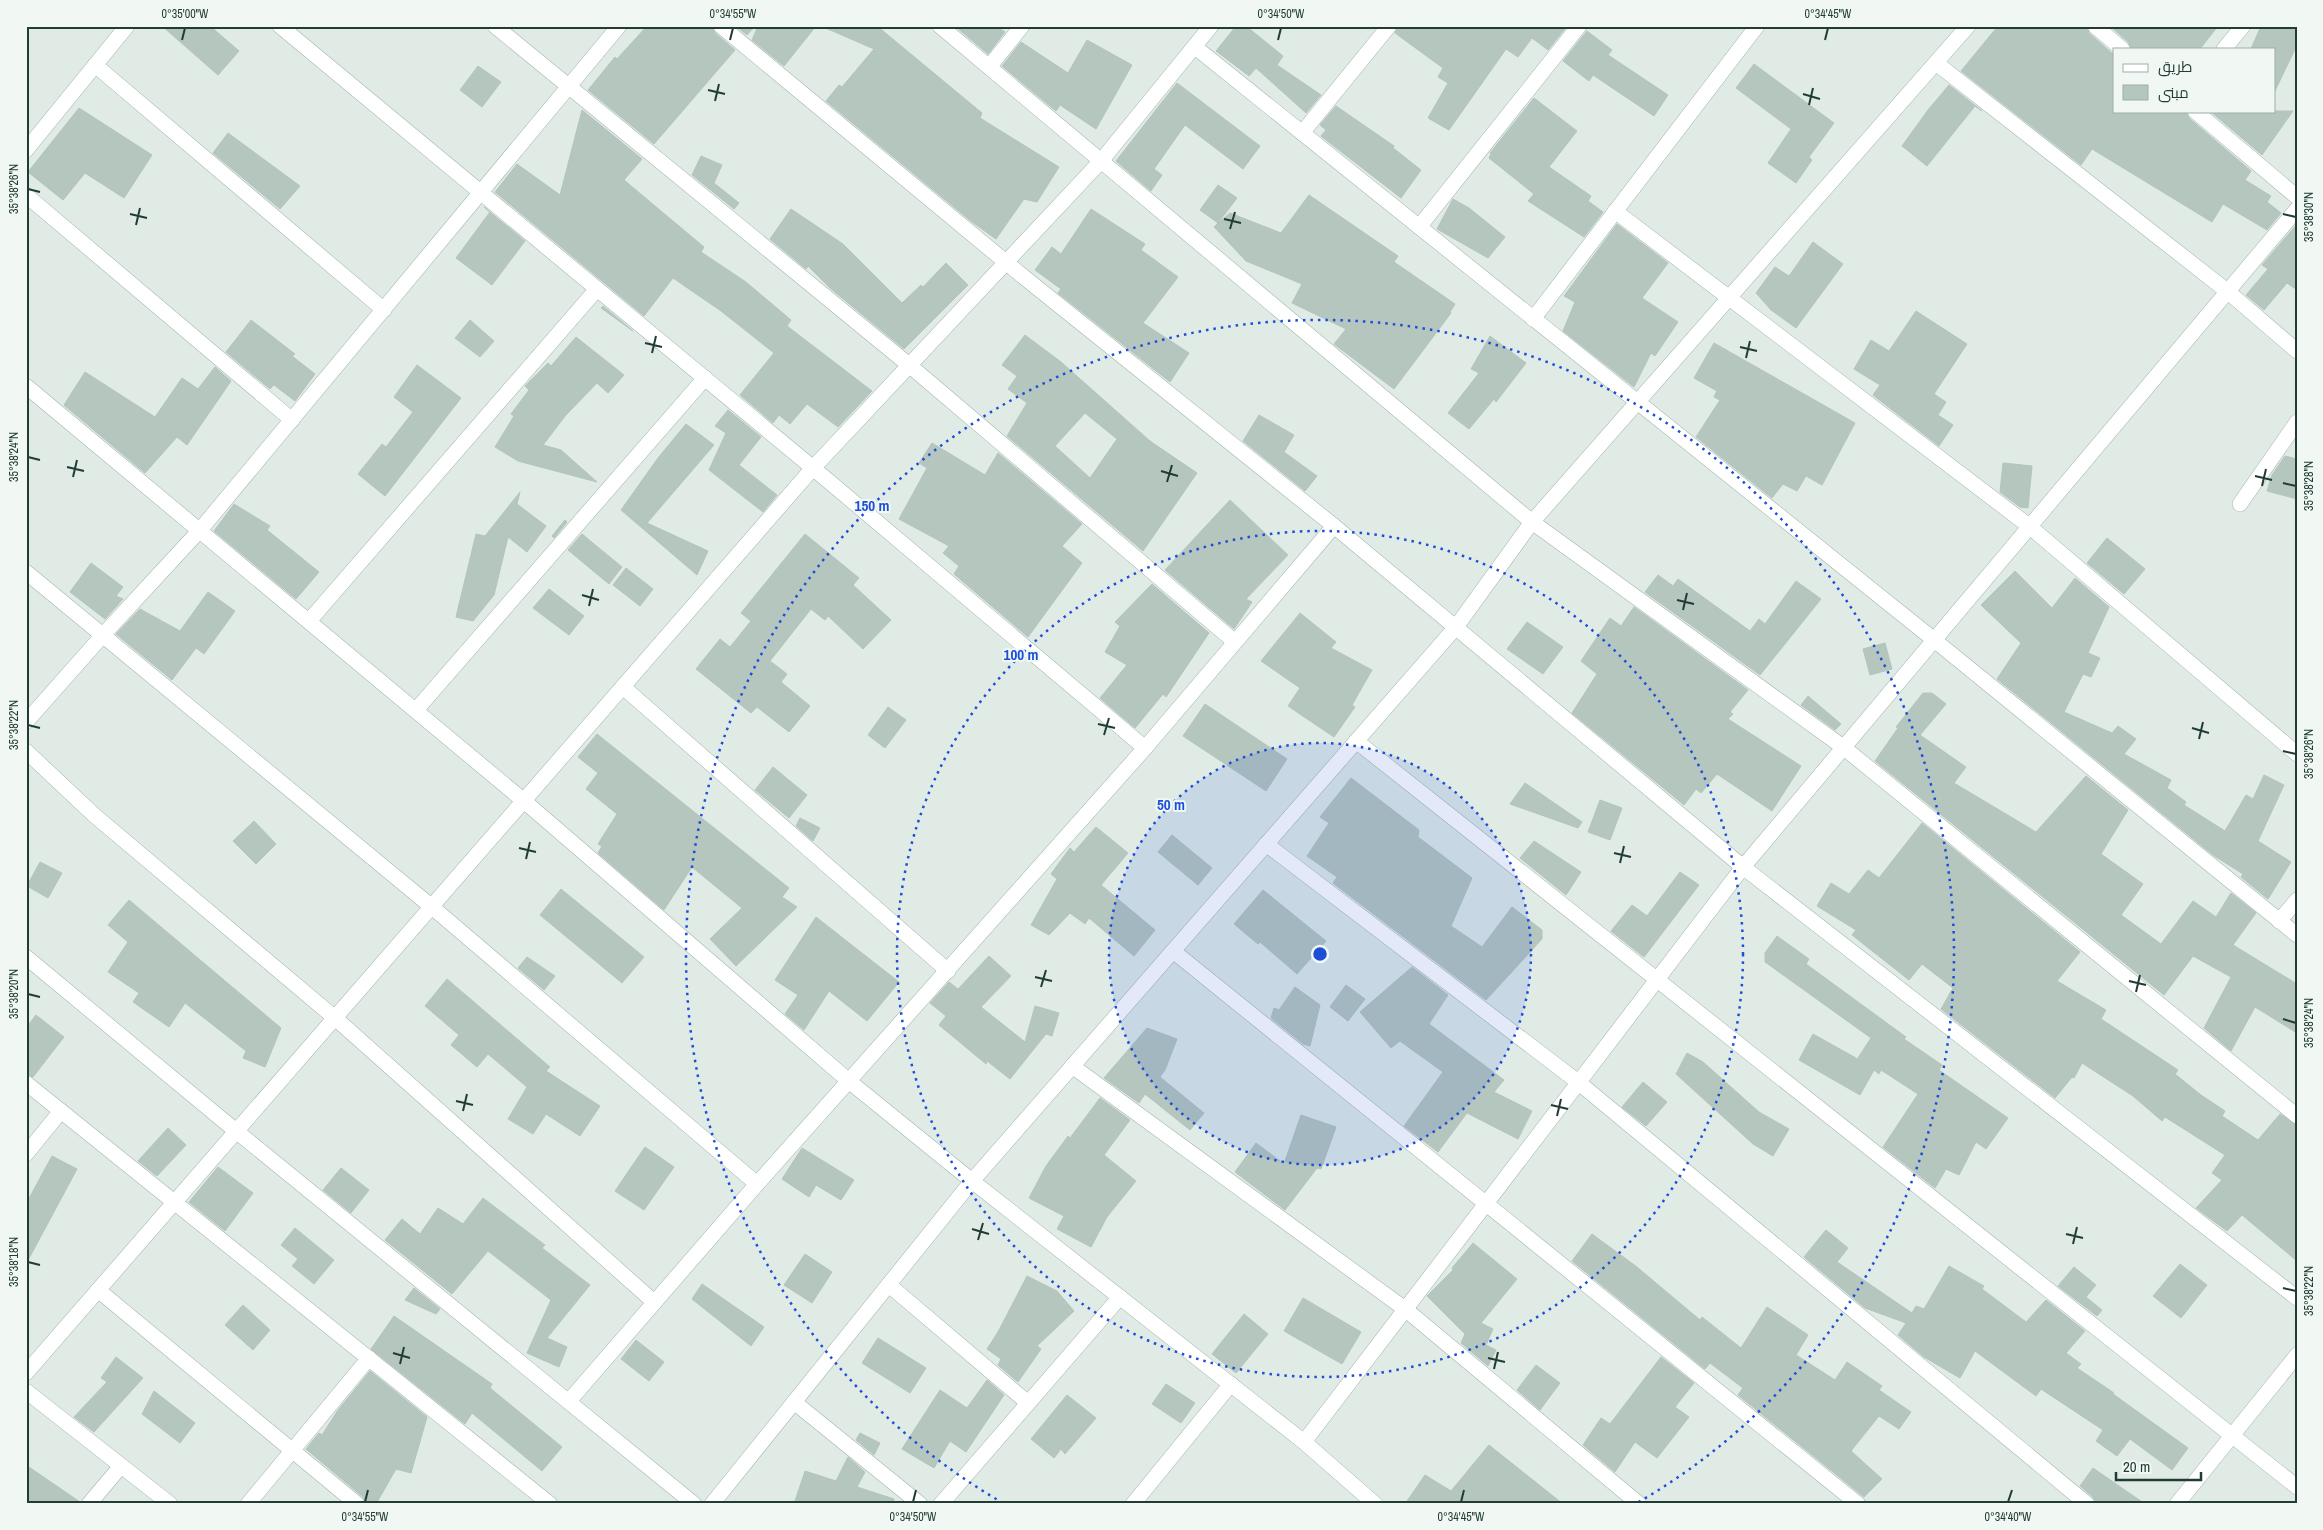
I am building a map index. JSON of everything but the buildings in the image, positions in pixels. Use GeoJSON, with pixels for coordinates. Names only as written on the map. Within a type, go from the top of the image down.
{"type":"FeatureCollection","features":[{"type":"Feature","properties":{"kind":"street"},"geometry":{"type":"LineString","coordinates":[[26,150],[127,26]]}},
{"type":"Feature","properties":{"kind":"street"},"geometry":{"type":"LineString","coordinates":[[280,26],[813,468],[1145,748]]}},
{"type":"Feature","properties":{"kind":"street"},"geometry":{"type":"LineString","coordinates":[[495,26],[909,365],[1235,642]]}},
{"type":"Feature","properties":{"kind":"street"},"geometry":{"type":"LineString","coordinates":[[26,722],[200,530],[619,26]]}},
{"type":"Feature","properties":{"kind":"street"},"geometry":{"type":"LineString","coordinates":[[721,26],[1006,262],[1334,526],[1742,867],[2297,1298]]}},
{"type":"Feature","properties":{"kind":"street"},"geometry":{"type":"LineString","coordinates":[[940,26],[1532,522],[1842,747],[2297,1116]]}},
{"type":"Feature","properties":{"kind":"street"},"geometry":{"type":"LineString","coordinates":[[989,67],[1022,26]]}},
{"type":"Feature","properties":{"kind":"street"},"geometry":{"type":"LineString","coordinates":[[26,1373],[813,468],[1102,160],[1211,26]]}},
{"type":"Feature","properties":{"kind":"street"},"geometry":{"type":"LineString","coordinates":[[1302,133],[1389,26]]}},
{"type":"Feature","properties":{"kind":"street"},"geometry":{"type":"LineString","coordinates":[[1419,227],[1579,26]]}},
{"type":"Feature","properties":{"kind":"street"},"geometry":{"type":"LineString","coordinates":[[1532,319],[1758,26]]}},
{"type":"Feature","properties":{"kind":"street"},"geometry":{"type":"LineString","coordinates":[[712,1504],[972,1181],[1456,627],[1532,522],[1968,26]]}},
{"type":"Feature","properties":{"kind":"street"},"geometry":{"type":"LineString","coordinates":[[2095,26],[2121,48]]}},
{"type":"Feature","properties":{"kind":"street"},"geometry":{"type":"LineString","coordinates":[[2225,48],[2243,26]]}},
{"type":"Feature","properties":{"kind":"street"},"geometry":{"type":"LineString","coordinates":[[1195,47],[1933,639],[2297,935]]}},
{"type":"Feature","properties":{"kind":"street"},"geometry":{"type":"LineString","coordinates":[[1936,63],[2227,291],[2297,351]]}},
{"type":"Feature","properties":{"kind":"street"},"geometry":{"type":"LineString","coordinates":[[96,65],[384,310]]}},
{"type":"Feature","properties":{"kind":"street"},"geometry":{"type":"LineString","coordinates":[[2197,112],[2297,197]]}},
{"type":"Feature","properties":{"kind":"street"},"geometry":{"type":"LineString","coordinates":[[26,196],[292,420]]}},
{"type":"Feature","properties":{"kind":"street"},"geometry":{"type":"LineString","coordinates":[[1304,1442],[1742,867],[2297,208]]}},
{"type":"Feature","properties":{"kind":"street"},"geometry":{"type":"LineString","coordinates":[[1615,211],[2029,526],[2297,754]]}},
{"type":"Feature","properties":{"kind":"street"},"geometry":{"type":"LineString","coordinates":[[309,622],[597,289]]}},
{"type":"Feature","properties":{"kind":"street"},"geometry":{"type":"LineString","coordinates":[[416,710],[704,378]]}},
{"type":"Feature","properties":{"kind":"street"},"geometry":{"type":"LineString","coordinates":[[26,386],[524,801],[850,1082],[972,1181],[1304,1442],[1366,1501]]}},
{"type":"Feature","properties":{"kind":"street"},"geometry":{"type":"LineString","coordinates":[[2240,504],[2297,422]]}},
{"type":"Feature","properties":{"kind":"street"},"geometry":{"type":"LineString","coordinates":[[568,1401],[757,1184],[850,1082],[1145,748],[1334,526]]}},
{"type":"Feature","properties":{"kind":"street"},"geometry":{"type":"LineString","coordinates":[[26,572],[432,907],[757,1184]]}},
{"type":"Feature","properties":{"kind":"street"},"geometry":{"type":"LineString","coordinates":[[623,687],[948,971]]}},
{"type":"Feature","properties":{"kind":"street"},"geometry":{"type":"LineString","coordinates":[[1356,741],[1658,978],[2297,1487]]}},
{"type":"Feature","properties":{"kind":"street"},"geometry":{"type":"LineString","coordinates":[[26,751],[94,815],[335,1018],[654,1302]]}},
{"type":"Feature","properties":{"kind":"street"},"geometry":{"type":"LineString","coordinates":[[1266,844],[1578,1082],[2087,1504]]}},
{"type":"Feature","properties":{"kind":"street"},"geometry":{"type":"LineString","coordinates":[[2279,921],[2297,900]]}},
{"type":"Feature","properties":{"kind":"street"},"geometry":{"type":"LineString","coordinates":[[1172,951],[1858,1504]]}},
{"type":"Feature","properties":{"kind":"street"},"geometry":{"type":"LineString","coordinates":[[26,957],[236,1131],[694,1504]]}},
{"type":"Feature","properties":{"kind":"street"},"geometry":{"type":"LineString","coordinates":[[1072,1066],[1405,1309],[1639,1504]]}},
{"type":"Feature","properties":{"kind":"street"},"geometry":{"type":"LineString","coordinates":[[26,1083],[550,1504]]}},
{"type":"Feature","properties":{"kind":"street"},"geometry":{"type":"LineString","coordinates":[[26,1154],[61,1111]]}},
{"type":"Feature","properties":{"kind":"street"},"geometry":{"type":"LineString","coordinates":[[889,1285],[1028,1403]]}},
{"type":"Feature","properties":{"kind":"street"},"geometry":{"type":"LineString","coordinates":[[98,1290],[357,1504]]}},
{"type":"Feature","properties":{"kind":"street"},"geometry":{"type":"LineString","coordinates":[[941,1504],[1120,1297]]}},
{"type":"Feature","properties":{"kind":"street"},"geometry":{"type":"LineString","coordinates":[[2177,1504],[2297,1355]]}},
{"type":"Feature","properties":{"kind":"street"},"geometry":{"type":"LineString","coordinates":[[248,1504],[369,1358]]}},
{"type":"Feature","properties":{"kind":"street"},"geometry":{"type":"LineString","coordinates":[[1133,1504],[1231,1384]]}},
{"type":"Feature","properties":{"kind":"street"},"geometry":{"type":"LineString","coordinates":[[26,1391],[170,1504]]}},
{"type":"Feature","properties":{"kind":"street"},"geometry":{"type":"LineString","coordinates":[[794,1402],[920,1504]]}},
{"type":"Feature","properties":{"kind":"street"},"geometry":{"type":"LineString","coordinates":[[89,1504],[121,1466]]}}]}
